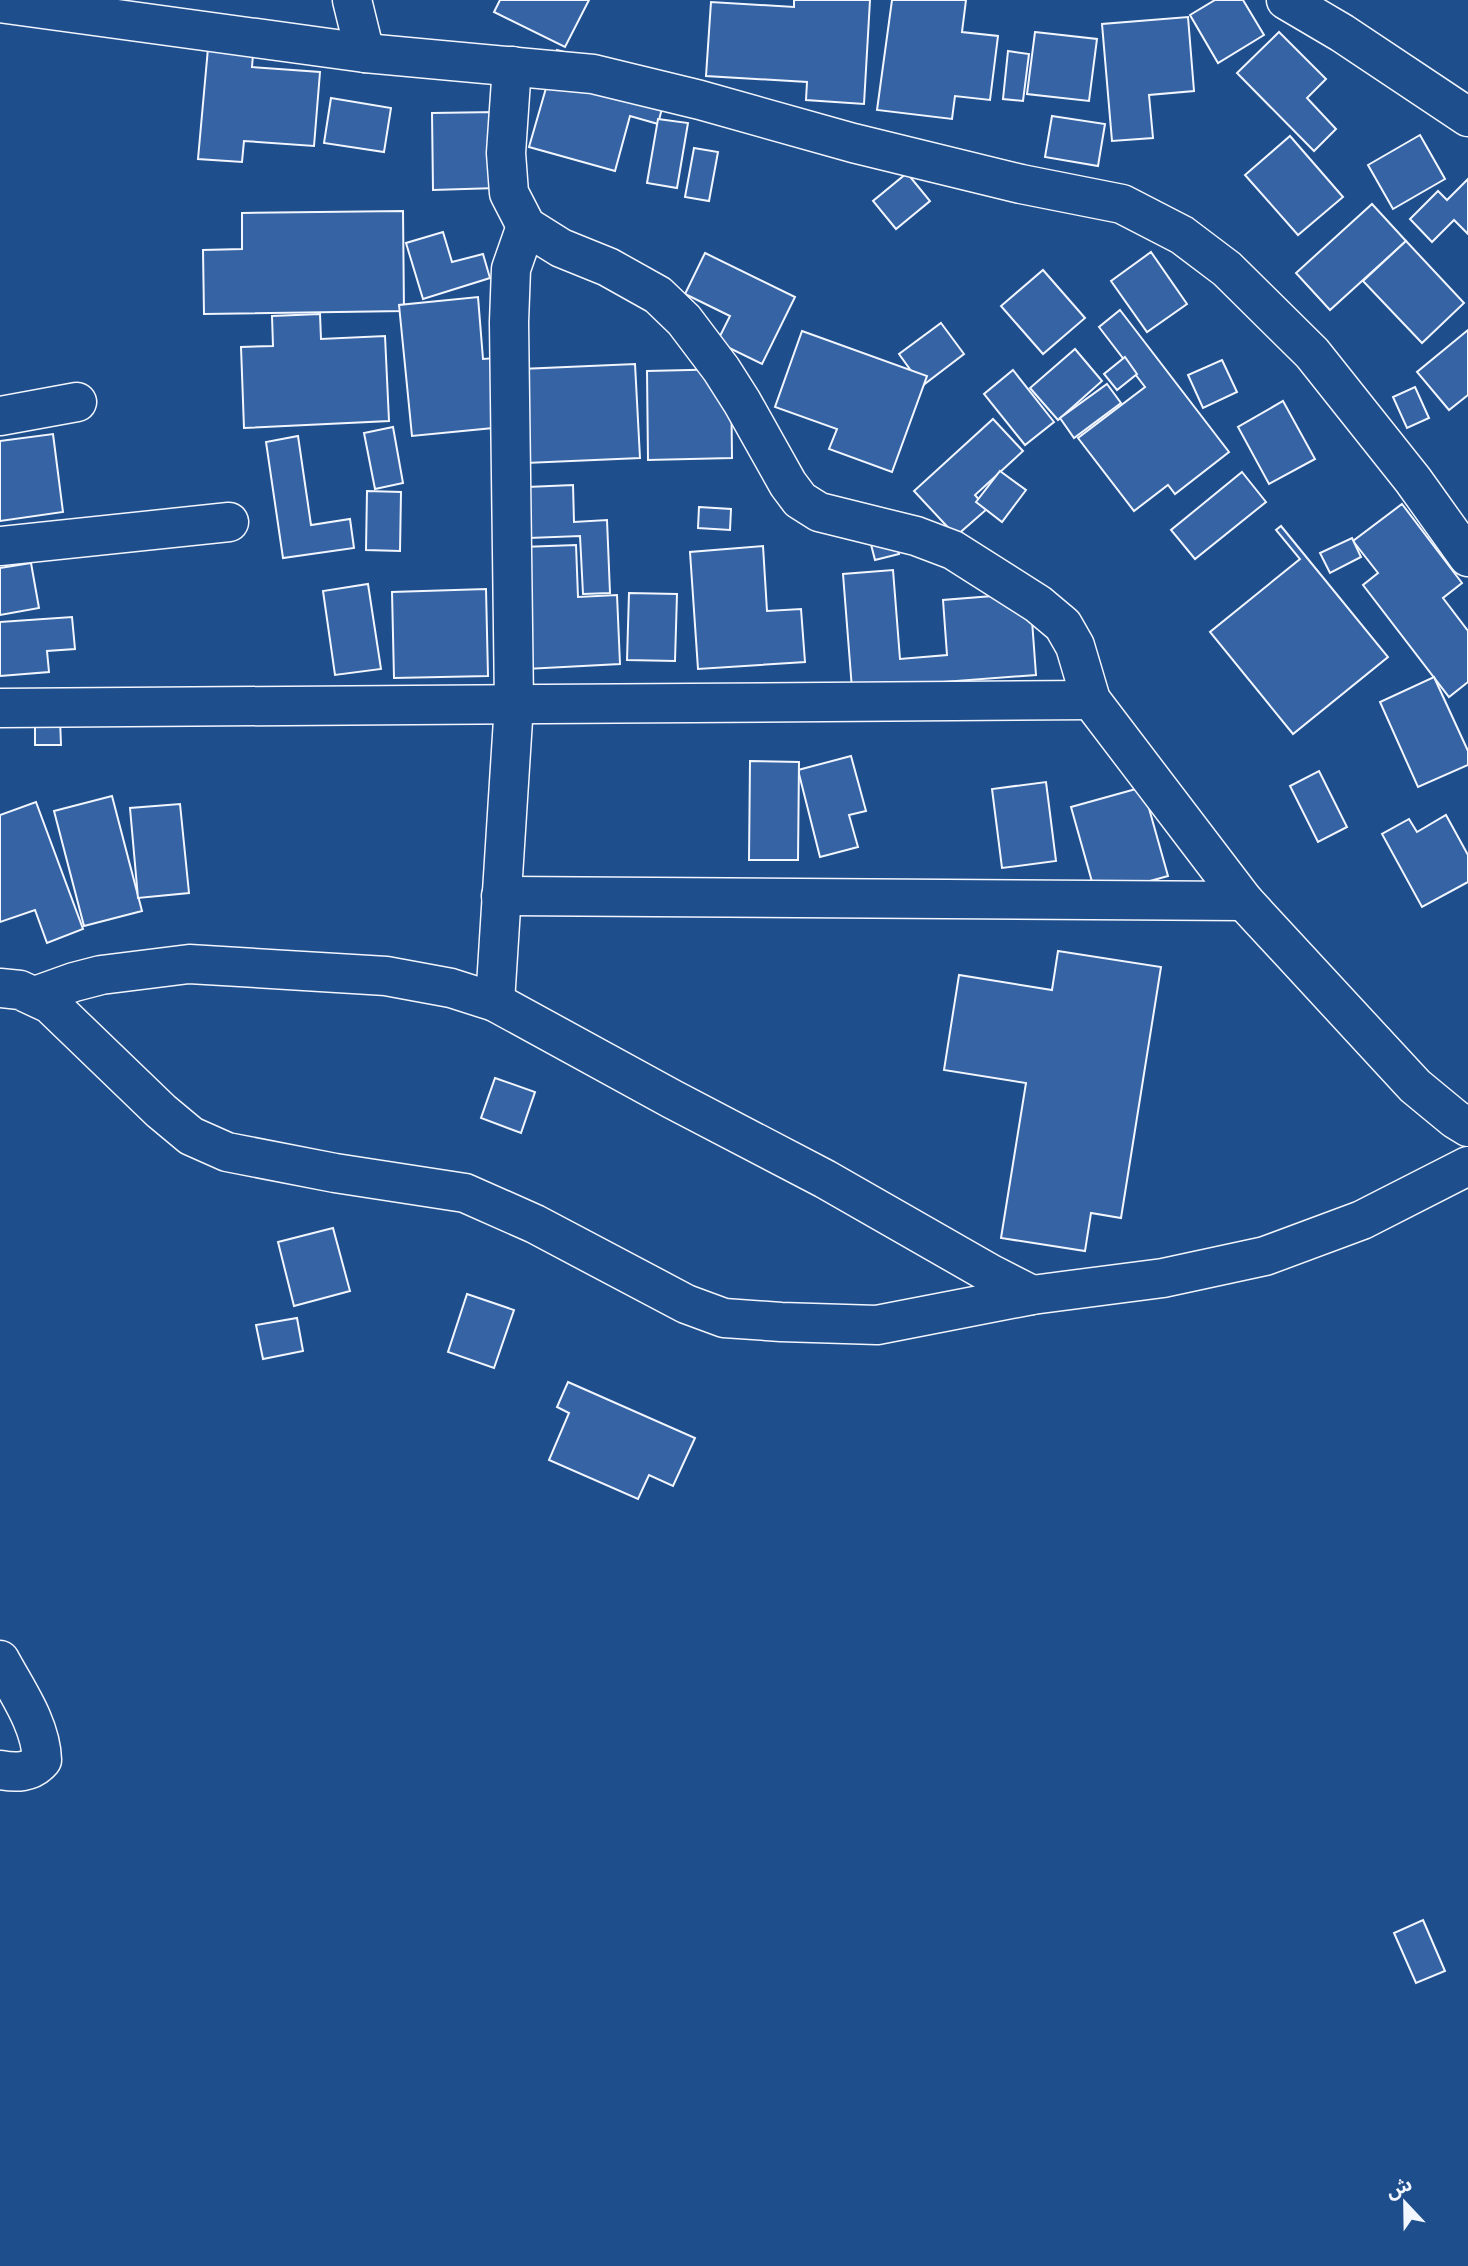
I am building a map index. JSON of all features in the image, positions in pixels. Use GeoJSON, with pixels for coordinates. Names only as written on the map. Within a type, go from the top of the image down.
{"type":"FeatureCollection","features":[{"type":"Feature","properties":{"kind":"street"},"geometry":{"type":"LineString","coordinates":[[352,0],[365,53]]}},
{"type":"Feature","properties":{"kind":"street"},"geometry":{"type":"LineString","coordinates":[[1286,0],[1342,33],[1468,117]]}},
{"type":"Feature","properties":{"kind":"street"},"geometry":{"type":"LineString","coordinates":[[0,4],[365,53],[593,74],[995,178],[1122,204],[1182,235],[1227,269],[1312,353],[1413,480],[1468,557]]}},
{"type":"Feature","properties":{"kind":"street"},"geometry":{"type":"LineString","coordinates":[[512,66],[506,153],[509,193],[526,226],[561,248],[608,267],[658,295],[684,320],[735,391],[788,484],[800,500],[819,512],[916,536],[953,550],[1055,617],[1075,646],[1091,700],[1244,901],[1415,1086],[1468,1127]]}},
{"type":"Feature","properties":{"kind":"street"},"geometry":{"type":"LineString","coordinates":[[495,1002],[514,704],[509,322],[511,269],[526,226]]}},
{"type":"Feature","properties":{"kind":"street"},"geometry":{"type":"LineString","coordinates":[[0,416],[77,402]]}},
{"type":"Feature","properties":{"kind":"street"},"geometry":{"type":"LineString","coordinates":[[0,546],[229,523]]}},
{"type":"Feature","properties":{"kind":"street"},"geometry":{"type":"LineString","coordinates":[[0,708],[1091,700]]}},
{"type":"Feature","properties":{"kind":"street"},"geometry":{"type":"LineString","coordinates":[[501,896],[1244,901]]}},
{"type":"Feature","properties":{"kind":"street"},"geometry":{"type":"LineString","coordinates":[[18,992],[102,975],[189,964],[386,976],[451,988],[495,1002],[825,1179],[1032,1295]]}},
{"type":"Feature","properties":{"kind":"street"},"geometry":{"type":"LineString","coordinates":[[18,992],[50,1004],[161,1111],[191,1136],[227,1152],[335,1173],[465,1193],[535,1224],[687,1304],[723,1318],[877,1325],[1032,1295],[1163,1278],[1265,1256],[1362,1220],[1468,1166]]}},
{"type":"Feature","properties":{"kind":"street"},"geometry":{"type":"LineString","coordinates":[[0,1660],[33,1722],[42,1750],[42,1760],[37,1766],[15,1773],[0,1770]]}},
{"type":"Feature","properties":{"kind":"building"},"geometry":{"type":"Polygon","coordinates":[[[500,0],[589,0],[565,47],[494,12],[500,0]]]}},
{"type":"Feature","properties":{"kind":"building"},"geometry":{"type":"Polygon","coordinates":[[[794,0],[870,0],[864,104],[806,100],[807,82],[706,76],[711,2],[794,7],[794,0]]]}},
{"type":"Feature","properties":{"kind":"building"},"geometry":{"type":"Polygon","coordinates":[[[892,0],[966,0],[962,32],[998,36],[990,100],[955,96],[952,119],[877,110],[892,0]]]}},
{"type":"Feature","properties":{"kind":"building"},"geometry":{"type":"Polygon","coordinates":[[[1215,0],[1243,0],[1264,35],[1218,63],[1190,15],[1215,0]]]}},
{"type":"Feature","properties":{"kind":"building"},"geometry":{"type":"Polygon","coordinates":[[[1188,17],[1194,91],[1149,95],[1153,138],[1112,141],[1102,24],[1188,17]]]}},
{"type":"Feature","properties":{"kind":"building"},"geometry":{"type":"Polygon","coordinates":[[[210,26],[255,30],[252,67],[320,72],[314,146],[244,141],[242,162],[198,159],[210,26]]]}},
{"type":"Feature","properties":{"kind":"building"},"geometry":{"type":"Polygon","coordinates":[[[1035,32],[1097,39],[1089,101],[1027,94],[1035,32]]]}},
{"type":"Feature","properties":{"kind":"building"},"geometry":{"type":"Polygon","coordinates":[[[1279,32],[1326,79],[1307,98],[1336,129],[1314,151],[1237,73],[1279,32]]]}},
{"type":"Feature","properties":{"kind":"building"},"geometry":{"type":"Polygon","coordinates":[[[557,50],[669,81],[658,124],[630,116],[615,171],[529,147],[557,50]]]}},
{"type":"Feature","properties":{"kind":"building"},"geometry":{"type":"Polygon","coordinates":[[[1008,51],[1029,54],[1023,101],[1003,99],[1008,51]]]}},
{"type":"Feature","properties":{"kind":"building"},"geometry":{"type":"Polygon","coordinates":[[[331,98],[391,108],[384,152],[324,143],[331,98]]]}},
{"type":"Feature","properties":{"kind":"building"},"geometry":{"type":"Polygon","coordinates":[[[496,112],[497,188],[433,190],[432,113],[496,112]]]}},
{"type":"Feature","properties":{"kind":"building"},"geometry":{"type":"Polygon","coordinates":[[[1052,116],[1105,124],[1098,166],[1045,157],[1052,116]]]}},
{"type":"Feature","properties":{"kind":"building"},"geometry":{"type":"Polygon","coordinates":[[[658,119],[688,123],[677,188],[647,183],[658,119]]]}},
{"type":"Feature","properties":{"kind":"building"},"geometry":{"type":"Polygon","coordinates":[[[1420,135],[1445,179],[1393,209],[1368,165],[1420,135]]]}},
{"type":"Feature","properties":{"kind":"building"},"geometry":{"type":"Polygon","coordinates":[[[1290,136],[1343,197],[1298,235],[1245,175],[1290,136]]]}},
{"type":"Feature","properties":{"kind":"building"},"geometry":{"type":"Polygon","coordinates":[[[694,148],[718,152],[709,201],[685,197],[694,148]]]}},
{"type":"Feature","properties":{"kind":"building"},"geometry":{"type":"Polygon","coordinates":[[[907,173],[930,201],[896,229],[873,201],[907,173]]]}},
{"type":"Feature","properties":{"kind":"building"},"geometry":{"type":"Polygon","coordinates":[[[1468,179],[1468,234],[1454,220],[1432,242],[1410,219],[1438,191],[1447,200],[1468,179]]]}},
{"type":"Feature","properties":{"kind":"building"},"geometry":{"type":"Polygon","coordinates":[[[1372,204],[1406,241],[1330,310],[1296,273],[1372,204]]]}},
{"type":"Feature","properties":{"kind":"building"},"geometry":{"type":"Polygon","coordinates":[[[403,211],[404,311],[204,314],[203,250],[242,249],[242,213],[403,211]]]}},
{"type":"Feature","properties":{"kind":"building"},"geometry":{"type":"Polygon","coordinates":[[[443,232],[452,262],[483,254],[490,278],[423,299],[406,243],[443,232]]]}},
{"type":"Feature","properties":{"kind":"building"},"geometry":{"type":"Polygon","coordinates":[[[1406,241],[1464,303],[1422,343],[1363,281],[1406,241]]]}},
{"type":"Feature","properties":{"kind":"building"},"geometry":{"type":"Polygon","coordinates":[[[1151,252],[1187,304],[1147,332],[1111,281],[1151,252]]]}},
{"type":"Feature","properties":{"kind":"building"},"geometry":{"type":"Polygon","coordinates":[[[705,253],[795,297],[762,364],[717,342],[730,316],[685,294],[705,253]]]}},
{"type":"Feature","properties":{"kind":"building"},"geometry":{"type":"Polygon","coordinates":[[[1043,270],[1085,318],[1043,354],[1001,306],[1043,270]]]}},
{"type":"Feature","properties":{"kind":"building"},"geometry":{"type":"Polygon","coordinates":[[[478,297],[483,359],[496,358],[503,427],[412,436],[399,305],[478,297]]]}},
{"type":"Feature","properties":{"kind":"building"},"geometry":{"type":"Polygon","coordinates":[[[1120,310],[1229,452],[1175,494],[1168,485],[1134,511],[1078,438],[1145,387],[1099,327],[1120,310]]]}},
{"type":"Feature","properties":{"kind":"building"},"geometry":{"type":"Polygon","coordinates":[[[320,314],[321,339],[385,336],[389,421],[244,428],[241,347],[273,346],[272,316],[320,314]]]}},
{"type":"Feature","properties":{"kind":"building"},"geometry":{"type":"Polygon","coordinates":[[[941,323],[964,354],[922,386],[899,354],[941,323]]]}},
{"type":"Feature","properties":{"kind":"building"},"geometry":{"type":"Polygon","coordinates":[[[1468,330],[1468,395],[1449,410],[1417,372],[1468,330]]]}},
{"type":"Feature","properties":{"kind":"building"},"geometry":{"type":"Polygon","coordinates":[[[802,331],[927,376],[892,472],[829,449],[837,429],[775,407],[802,331]]]}},
{"type":"Feature","properties":{"kind":"building"},"geometry":{"type":"Polygon","coordinates":[[[1075,349],[1102,381],[1058,420],[1030,388],[1075,349]]]}},
{"type":"Feature","properties":{"kind":"building"},"geometry":{"type":"Polygon","coordinates":[[[1125,357],[1137,374],[1117,390],[1104,374],[1125,357]]]}},
{"type":"Feature","properties":{"kind":"building"},"geometry":{"type":"Polygon","coordinates":[[[1222,360],[1237,392],[1203,408],[1188,375],[1222,360]]]}},
{"type":"Feature","properties":{"kind":"building"},"geometry":{"type":"Polygon","coordinates":[[[635,364],[640,458],[526,463],[521,369],[635,364]]]}},
{"type":"Feature","properties":{"kind":"building"},"geometry":{"type":"Polygon","coordinates":[[[731,369],[732,458],[648,460],[647,371],[731,369]]]}},
{"type":"Feature","properties":{"kind":"building"},"geometry":{"type":"Polygon","coordinates":[[[1013,370],[1054,422],[1025,445],[984,394],[1013,370]]]}},
{"type":"Feature","properties":{"kind":"building"},"geometry":{"type":"Polygon","coordinates":[[[1107,384],[1121,403],[1074,438],[1060,418],[1107,384]]]}},
{"type":"Feature","properties":{"kind":"building"},"geometry":{"type":"Polygon","coordinates":[[[1415,387],[1429,418],[1407,428],[1393,397],[1415,387]]]}},
{"type":"Feature","properties":{"kind":"building"},"geometry":{"type":"Polygon","coordinates":[[[1283,401],[1315,459],[1269,484],[1238,427],[1283,401]]]}},
{"type":"Feature","properties":{"kind":"building"},"geometry":{"type":"Polygon","coordinates":[[[993,419],[1023,451],[975,495],[987,509],[956,536],[914,491],[993,419]]]}},
{"type":"Feature","properties":{"kind":"building"},"geometry":{"type":"Polygon","coordinates":[[[393,427],[403,483],[375,489],[364,433],[393,427]]]}},
{"type":"Feature","properties":{"kind":"building"},"geometry":{"type":"Polygon","coordinates":[[[53,434],[63,512],[0,521],[0,441],[53,434]]]}},
{"type":"Feature","properties":{"kind":"building"},"geometry":{"type":"Polygon","coordinates":[[[298,436],[311,525],[350,519],[354,548],[283,558],[266,442],[298,436]]]}},
{"type":"Feature","properties":{"kind":"building"},"geometry":{"type":"Polygon","coordinates":[[[1000,471],[1026,490],[1002,522],[976,502],[1000,471]]]}},
{"type":"Feature","properties":{"kind":"building"},"geometry":{"type":"Polygon","coordinates":[[[1242,472],[1266,502],[1195,559],[1171,530],[1242,472]]]}},
{"type":"Feature","properties":{"kind":"building"},"geometry":{"type":"Polygon","coordinates":[[[573,485],[574,522],[607,520],[610,593],[583,594],[580,536],[529,538],[527,487],[573,485]]]}},
{"type":"Feature","properties":{"kind":"building"},"geometry":{"type":"Polygon","coordinates":[[[367,491],[401,492],[400,551],[366,550],[367,491]]]}},
{"type":"Feature","properties":{"kind":"building"},"geometry":{"type":"Polygon","coordinates":[[[1402,504],[1462,583],[1443,598],[1468,631],[1468,682],[1449,697],[1363,585],[1378,573],[1353,541],[1402,504]]]}},
{"type":"Feature","properties":{"kind":"building"},"geometry":{"type":"Polygon","coordinates":[[[699,507],[731,509],[730,530],[698,528],[699,507]]]}},
{"type":"Feature","properties":{"kind":"building"},"geometry":{"type":"Polygon","coordinates":[[[890,519],[899,554],[875,560],[866,525],[890,519]]]}},
{"type":"Feature","properties":{"kind":"building"},"geometry":{"type":"Polygon","coordinates":[[[1281,526],[1388,657],[1293,734],[1210,632],[1300,559],[1276,530],[1281,526]]]}},
{"type":"Feature","properties":{"kind":"building"},"geometry":{"type":"Polygon","coordinates":[[[1352,538],[1361,557],[1330,573],[1320,553],[1352,538]]]}},
{"type":"Feature","properties":{"kind":"building"},"geometry":{"type":"Polygon","coordinates":[[[576,545],[578,597],[617,595],[620,664],[526,669],[522,547],[576,545]]]}},
{"type":"Feature","properties":{"kind":"building"},"geometry":{"type":"Polygon","coordinates":[[[763,546],[767,611],[801,609],[805,662],[698,669],[690,552],[763,546]]]}},
{"type":"Feature","properties":{"kind":"building"},"geometry":{"type":"Polygon","coordinates":[[[31,563],[39,608],[0,615],[0,568],[31,563]]]}},
{"type":"Feature","properties":{"kind":"building"},"geometry":{"type":"Polygon","coordinates":[[[893,570],[900,659],[947,655],[943,600],[1030,593],[1036,675],[852,689],[843,574],[893,570]]]}},
{"type":"Feature","properties":{"kind":"building"},"geometry":{"type":"Polygon","coordinates":[[[368,584],[381,669],[335,675],[323,591],[368,584]]]}},
{"type":"Feature","properties":{"kind":"building"},"geometry":{"type":"Polygon","coordinates":[[[486,589],[488,676],[394,678],[392,592],[486,589]]]}},
{"type":"Feature","properties":{"kind":"building"},"geometry":{"type":"Polygon","coordinates":[[[629,593],[677,594],[675,661],[627,660],[629,593]]]}},
{"type":"Feature","properties":{"kind":"building"},"geometry":{"type":"Polygon","coordinates":[[[72,617],[75,649],[47,651],[49,672],[0,676],[0,622],[72,617]]]}},
{"type":"Feature","properties":{"kind":"building"},"geometry":{"type":"Polygon","coordinates":[[[1434,677],[1468,751],[1468,765],[1418,787],[1380,702],[1434,677]]]}},
{"type":"Feature","properties":{"kind":"building"},"geometry":{"type":"Polygon","coordinates":[[[59,693],[61,745],[35,745],[35,724],[59,693]]]}},
{"type":"Feature","properties":{"kind":"building"},"geometry":{"type":"Polygon","coordinates":[[[851,756],[866,811],[849,815],[858,847],[820,857],[798,770],[851,756]]]}},
{"type":"Feature","properties":{"kind":"building"},"geometry":{"type":"Polygon","coordinates":[[[750,761],[799,762],[798,860],[749,860],[750,761]]]}},
{"type":"Feature","properties":{"kind":"building"},"geometry":{"type":"Polygon","coordinates":[[[1319,771],[1347,827],[1318,842],[1290,786],[1319,771]]]}},
{"type":"Feature","properties":{"kind":"building"},"geometry":{"type":"Polygon","coordinates":[[[1046,782],[1056,861],[1002,868],[992,789],[1046,782]]]}},
{"type":"Feature","properties":{"kind":"building"},"geometry":{"type":"Polygon","coordinates":[[[1143,787],[1168,876],[1096,896],[1071,807],[1143,787]]]}},
{"type":"Feature","properties":{"kind":"building"},"geometry":{"type":"Polygon","coordinates":[[[112,796],[142,911],[84,926],[54,811],[112,796]]]}},
{"type":"Feature","properties":{"kind":"building"},"geometry":{"type":"Polygon","coordinates":[[[36,802],[83,929],[47,943],[35,910],[0,922],[0,815],[36,802]]]}},
{"type":"Feature","properties":{"kind":"building"},"geometry":{"type":"Polygon","coordinates":[[[180,804],[189,893],[138,898],[130,808],[180,804]]]}},
{"type":"Feature","properties":{"kind":"building"},"geometry":{"type":"Polygon","coordinates":[[[1446,815],[1468,855],[1468,882],[1422,907],[1382,834],[1409,819],[1417,832],[1446,815]]]}},
{"type":"Feature","properties":{"kind":"building"},"geometry":{"type":"Polygon","coordinates":[[[1058,951],[1161,967],[1121,1218],[1091,1213],[1085,1251],[1001,1238],[1026,1083],[944,1070],[959,975],[1052,990],[1058,951]]]}},
{"type":"Feature","properties":{"kind":"building"},"geometry":{"type":"Polygon","coordinates":[[[495,1078],[535,1092],[521,1133],[481,1118],[495,1078]]]}},
{"type":"Feature","properties":{"kind":"building"},"geometry":{"type":"Polygon","coordinates":[[[333,1228],[350,1291],[294,1306],[278,1242],[333,1228]]]}},
{"type":"Feature","properties":{"kind":"building"},"geometry":{"type":"Polygon","coordinates":[[[467,1294],[514,1310],[494,1368],[448,1352],[467,1294]]]}},
{"type":"Feature","properties":{"kind":"building"},"geometry":{"type":"Polygon","coordinates":[[[297,1318],[303,1351],[263,1359],[256,1325],[297,1318]]]}},
{"type":"Feature","properties":{"kind":"building"},"geometry":{"type":"Polygon","coordinates":[[[568,1382],[695,1438],[673,1486],[649,1475],[638,1499],[549,1460],[569,1413],[557,1407],[568,1382]]]}},
{"type":"Feature","properties":{"kind":"building"},"geometry":{"type":"Polygon","coordinates":[[[1423,1920],[1445,1971],[1416,1983],[1394,1933],[1423,1920]]]}}]}
